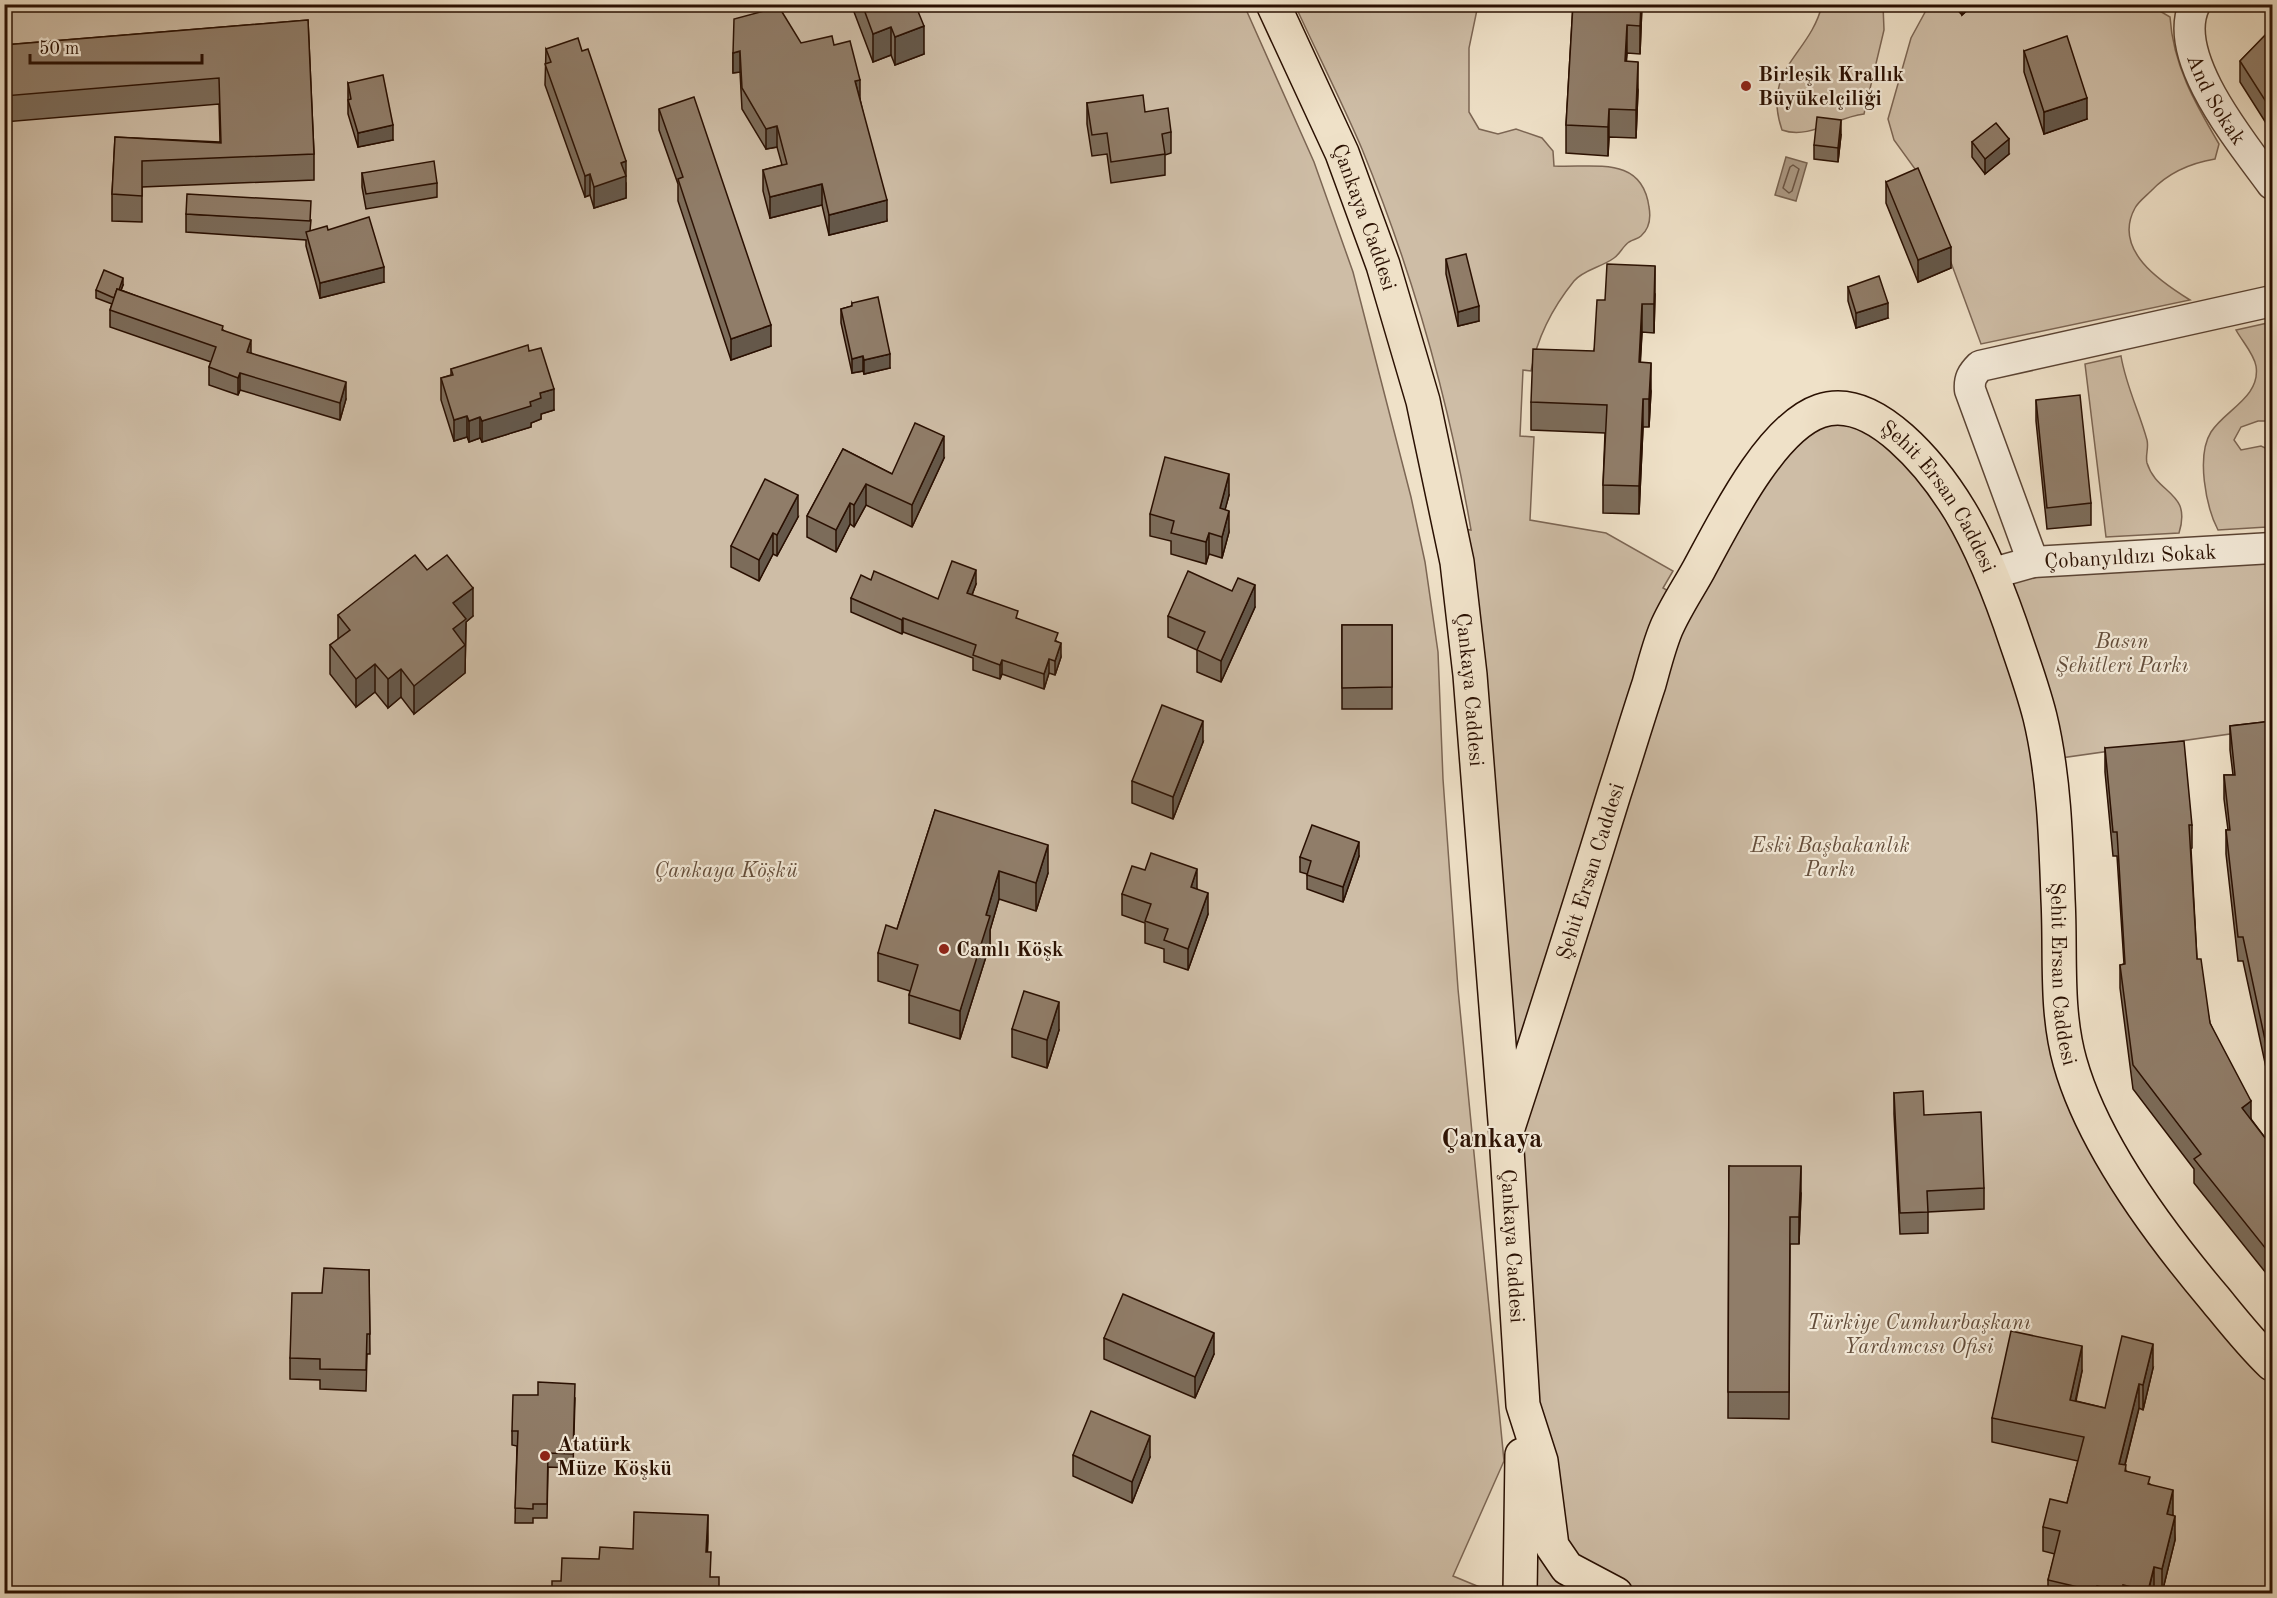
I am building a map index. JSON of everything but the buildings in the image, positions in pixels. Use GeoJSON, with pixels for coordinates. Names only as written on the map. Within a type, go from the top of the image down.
{"type":"FeatureCollection","features":[{"type":"Feature","properties":{"kind":"main road","name":"Çankaya Caddesi"},"geometry":{"type":"LineString","coordinates":[[1273,4],[1342,153],[1383,265],[1423,401],[1457,562],[1471,687],[1506,1134],[1523,1405],[1520,1593]]}},
{"type":"Feature","properties":{"kind":"main road","name":"Şehit Ersan Caddesi"},"geometry":{"type":"LineString","coordinates":[[1506,1134],[1665,630],[1739,495],[1764,461],[1802,421],[1823,410],[1844,409],[1864,413],[1883,423],[1935,475],[1961,513],[1990,574],[2016,642],[2040,718],[2050,788],[2058,888],[2059,998],[2069,1060],[2090,1117],[2126,1177],[2189,1269],[2258,1351],[2272,1364]]}},
{"type":"Feature","properties":{"kind":"main road","name":"Çankaya Caddesi"},"geometry":{"type":"LineString","coordinates":[[1523,1405],[1541,1461],[1552,1546],[1567,1568],[1616,1593]]}},
{"type":"Feature","properties":{"kind":"street","name":"And Sokak"},"geometry":{"type":"LineString","coordinates":[[2195,4],[2188,18],[2196,59],[2213,97],[2272,184]]}},
{"type":"Feature","properties":{"kind":"street"},"geometry":{"type":"LineString","coordinates":[[2033,562],[1970,390],[1969,383],[1974,372],[1980,366],[2272,302]]}},
{"type":"Feature","properties":{"kind":"street","name":"Çobanyıldızı Sokak"},"geometry":{"type":"LineString","coordinates":[[1990,574],[2033,562],[2272,548]]}},
{"type":"Feature","properties":{"kind":"green space","name":"Çankaya Köşkü"},"geometry":{"type":"Polygon","coordinates":[[[5,5],[1244,5],[1314,162],[1353,272],[1411,497],[1425,562],[1438,652],[1443,779],[1458,989],[1504,1461],[1453,1576],[1494,1593],[5,1594],[5,5]]]}},
{"type":"Feature","properties":{"kind":"green space"},"geometry":{"type":"Polygon","coordinates":[[[1295,5],[1478,5],[1469,48],[1469,112],[1479,129],[1498,134],[1516,129],[1542,138],[1553,151],[1554,166],[1614,168],[1627,172],[1637,179],[1645,190],[1650,215],[1646,230],[1640,237],[1627,244],[1614,258],[1582,274],[1574,281],[1559,301],[1547,323],[1537,347],[1531,371],[1523,370],[1520,436],[1534,437],[1530,520],[1606,533],[1673,571],[1663,588],[1682,599],[1802,421],[1883,423],[1990,574],[2272,548],[2272,728],[2047,760],[2090,1117],[2272,1364],[2272,1593],[1520,1593],[1523,1405],[1450,527],[1471,530],[1452,433],[1413,289],[1362,149],[1295,5]]]}},
{"type":"Feature","properties":{"kind":"green space"},"geometry":{"type":"Polygon","coordinates":[[[1822,5],[1883,5],[1884,30],[1864,114],[1802,132],[1782,130],[1777,109],[1782,77],[1808,37],[1822,5]]]}},
{"type":"Feature","properties":{"kind":"green space"},"geometry":{"type":"Polygon","coordinates":[[[1929,5],[2156,5],[2158,10],[2170,17],[2180,67],[2219,144],[2215,159],[2197,163],[2172,174],[2140,201],[2130,223],[2130,238],[2143,263],[2166,284],[2190,300],[1981,344],[1918,173],[1894,140],[1888,119],[1911,38],[1929,5]]]}},
{"type":"Feature","properties":{"kind":"green space"},"geometry":{"type":"Polygon","coordinates":[[[2272,322],[2272,421],[2258,421],[2241,427],[2234,440],[2241,450],[2261,446],[2272,451],[2272,524],[2267,527],[2218,530],[2204,481],[2204,454],[2211,432],[2248,395],[2256,377],[2253,357],[2236,330],[2272,322]]]}},
{"type":"Feature","properties":{"kind":"green space"},"geometry":{"type":"Polygon","coordinates":[[[2121,356],[2147,440],[2147,463],[2158,482],[2172,494],[2181,509],[2182,519],[2179,533],[2106,537],[2085,364],[2121,356]]]}},
{"type":"Feature","properties":{"kind":"water"},"geometry":{"type":"Polygon","coordinates":[[[1786,157],[1807,163],[1796,201],[1775,195],[1786,157]]]}},
{"type":"Feature","properties":{"kind":"place","name":"Birleşik Krallık Büyükelçiliği"},"geometry":{"type":"Point","coordinates":[1746,86]}},
{"type":"Feature","properties":{"kind":"place","name":"Camlı Köşk"},"geometry":{"type":"Point","coordinates":[944,949]}},
{"type":"Feature","properties":{"kind":"place","name":"Atatürk Müze Köşkü"},"geometry":{"type":"Point","coordinates":[545,1456]}},
{"type":"Feature","properties":{"kind":"district","name":"Çankaya"},"geometry":{"type":"Point","coordinates":[1492,1138]}},
{"type":"Feature","properties":{"kind":"park label","name":"Basın Şehitleri Parkı"},"geometry":{"type":"Point","coordinates":[2122,653]}},
{"type":"Feature","properties":{"kind":"park label","name":"Eski Başbakanlık Parkı"},"geometry":{"type":"Point","coordinates":[1830,857]}},
{"type":"Feature","properties":{"kind":"park label","name":"Türkiye Cumhurbaşkanı Yardımcısı Ofisi"},"geometry":{"type":"Point","coordinates":[1919,1334]}}]}
